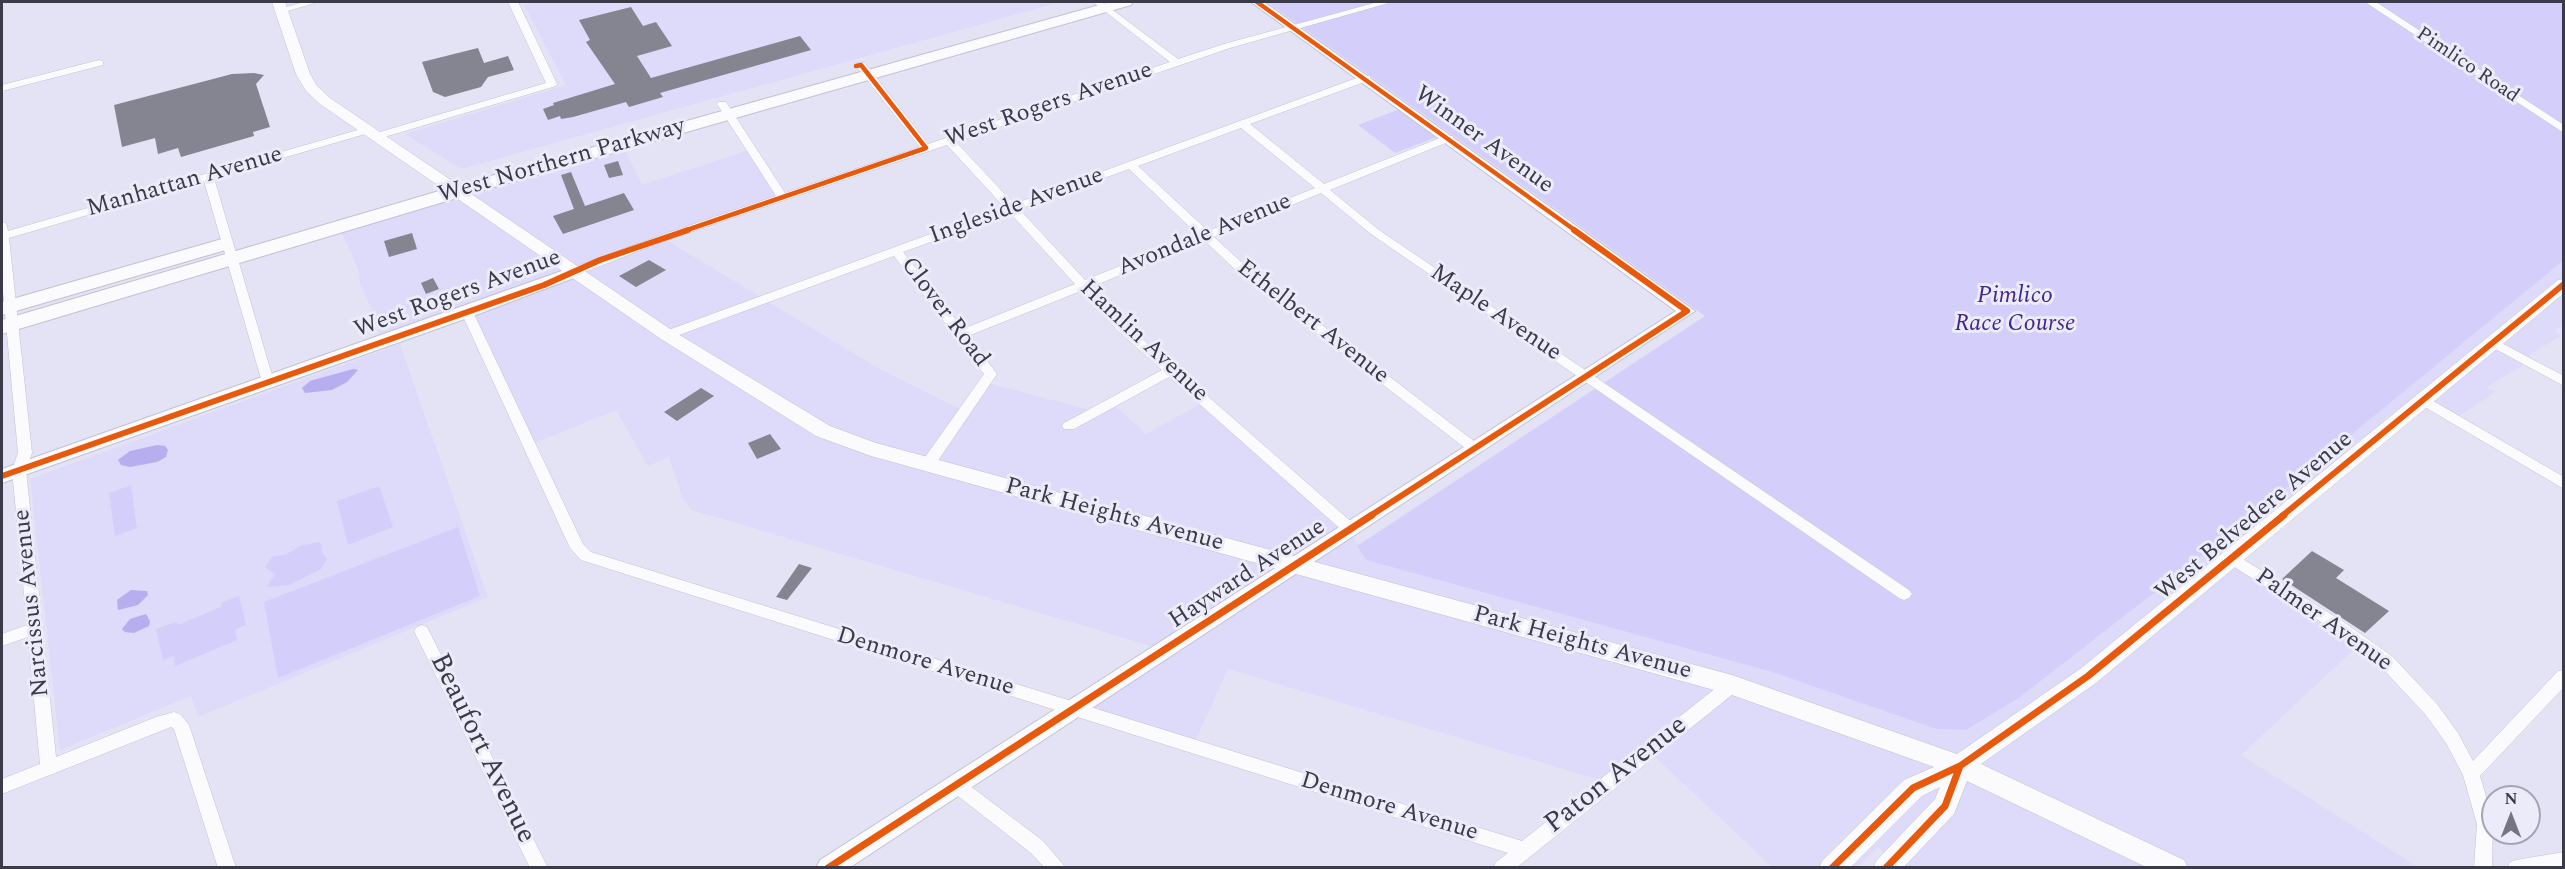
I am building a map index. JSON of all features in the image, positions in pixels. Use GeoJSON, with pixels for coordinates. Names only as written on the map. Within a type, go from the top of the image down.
{"type":"FeatureCollection","features":[{"type":"Feature","properties":{"kind":"main road","name":"West Northern Parkway"},"geometry":{"type":"LineString","coordinates":[[865,69],[1084,2]]}},
{"type":"Feature","properties":{"kind":"main road","name":"West Northern Parkway"},"geometry":{"type":"LineString","coordinates":[[6,317],[865,69],[1101,4],[1125,2]]}},
{"type":"Feature","properties":{"kind":"main road","name":"Park Heights Avenue"},"geometry":{"type":"LineString","coordinates":[[280,6],[303,75],[310,88],[573,272],[668,335],[823,431],[928,464],[1732,685],[1803,708],[1960,766],[2175,867]]}},
{"type":"Feature","properties":{"kind":"main road","name":"West Northern Parkway"},"geometry":{"type":"LineString","coordinates":[[230,251],[278,245],[303,231],[450,187]]}},
{"type":"Feature","properties":{"kind":"main road","name":"West Belvedere Avenue"},"geometry":{"type":"LineString","coordinates":[[1832,867],[1913,788],[1960,766],[2088,676],[2233,559],[2493,342],[2562,289]]}},
{"type":"Feature","properties":{"kind":"main road"},"geometry":{"type":"LineString","coordinates":[[1886,867],[1945,806],[1960,766]]}},
{"type":"Feature","properties":{"kind":"street"},"geometry":{"type":"LineString","coordinates":[[280,6],[313,2]]}},
{"type":"Feature","properties":{"kind":"street","name":"Manhattan Avenue"},"geometry":{"type":"LineString","coordinates":[[2,235],[208,176],[552,84],[513,2]]}},
{"type":"Feature","properties":{"kind":"street","name":"Winner Avenue"},"geometry":{"type":"LineString","coordinates":[[1257,2],[1366,78],[1687,311]]}},
{"type":"Feature","properties":{"kind":"street","name":"West Rogers Avenue"},"geometry":{"type":"LineString","coordinates":[[10,473],[467,312],[600,260],[782,197],[1177,63],[1294,27],[1387,2]]}},
{"type":"Feature","properties":{"kind":"street","name":"Pimlico Road"},"geometry":{"type":"LineString","coordinates":[[2370,2],[2564,130]]}},
{"type":"Feature","properties":{"kind":"street"},"geometry":{"type":"LineString","coordinates":[[1101,4],[1177,63]]}},
{"type":"Feature","properties":{"kind":"street"},"geometry":{"type":"LineString","coordinates":[[2,88],[99,63]]}},
{"type":"Feature","properties":{"kind":"street"},"geometry":{"type":"LineString","coordinates":[[865,69],[926,148]]}},
{"type":"Feature","properties":{"kind":"street","name":"Ingleside Avenue"},"geometry":{"type":"LineString","coordinates":[[668,335],[1366,78]]}},
{"type":"Feature","properties":{"kind":"street"},"geometry":{"type":"LineString","coordinates":[[725,109],[782,197]]}},
{"type":"Feature","properties":{"kind":"street","name":"Maple Avenue"},"geometry":{"type":"LineString","coordinates":[[1243,123],[1375,232],[1904,594]]}},
{"type":"Feature","properties":{"kind":"street","name":"Avondale Avenue"},"geometry":{"type":"LineString","coordinates":[[962,334],[1449,138]]}},
{"type":"Feature","properties":{"kind":"street","name":"Hamlin Avenue"},"geometry":{"type":"LineString","coordinates":[[949,140],[1121,327],[1350,529]]}},
{"type":"Feature","properties":{"kind":"street","name":"Ethelbert Avenue"},"geometry":{"type":"LineString","coordinates":[[1131,165],[1247,274],[1474,448]]}},
{"type":"Feature","properties":{"kind":"street"},"geometry":{"type":"LineString","coordinates":[[208,176],[268,382]]}},
{"type":"Feature","properties":{"kind":"street","name":"Narcissus Avenue"},"geometry":{"type":"LineString","coordinates":[[2,225],[6,317],[25,453],[10,473],[35,628],[50,767]]}},
{"type":"Feature","properties":{"kind":"street","name":"Clover Road"},"geometry":{"type":"LineString","coordinates":[[896,251],[988,368],[990,378],[928,464]]}},
{"type":"Feature","properties":{"kind":"street","name":"Hayward Avenue"},"geometry":{"type":"LineString","coordinates":[[828,867],[1687,311]]}},
{"type":"Feature","properties":{"kind":"street","name":"Denmore Avenue"},"geometry":{"type":"LineString","coordinates":[[467,312],[577,548],[586,556],[1524,850]]}},
{"type":"Feature","properties":{"kind":"street"},"geometry":{"type":"LineString","coordinates":[[2493,342],[2564,381]]}},
{"type":"Feature","properties":{"kind":"street"},"geometry":{"type":"LineString","coordinates":[[1069,426],[1170,371]]}},
{"type":"Feature","properties":{"kind":"street"},"geometry":{"type":"LineString","coordinates":[[2423,400],[2564,484]]}},
{"type":"Feature","properties":{"kind":"street","name":"Palmer Avenue"},"geometry":{"type":"LineString","coordinates":[[2233,559],[2337,625],[2387,662],[2431,709],[2452,738],[2471,774],[2486,824],[2483,867]]}},
{"type":"Feature","properties":{"kind":"street"},"geometry":{"type":"LineString","coordinates":[[2,640],[35,628]]}},
{"type":"Feature","properties":{"kind":"street","name":"Beaufort Avenue"},"geometry":{"type":"LineString","coordinates":[[422,631],[539,867]]}},
{"type":"Feature","properties":{"kind":"street"},"geometry":{"type":"LineString","coordinates":[[2471,774],[2564,676]]}},
{"type":"Feature","properties":{"kind":"street","name":"Paton Avenue"},"geometry":{"type":"LineString","coordinates":[[1502,867],[1732,685]]}},
{"type":"Feature","properties":{"kind":"street"},"geometry":{"type":"LineString","coordinates":[[2,787],[174,719],[181,724],[227,867]]}},
{"type":"Feature","properties":{"kind":"street"},"geometry":{"type":"LineString","coordinates":[[955,784],[1037,847],[1057,867]]}},
{"type":"Feature","properties":{"kind":"street"},"geometry":{"type":"LineString","coordinates":[[2516,867],[2564,860]]}},
{"type":"Feature","properties":{"kind":"shaded area"},"geometry":{"type":"Polygon","coordinates":[[[532,2],[1061,2],[461,169],[405,134],[566,85],[524,5],[532,2]]]}},
{"type":"Feature","properties":{"kind":"shaded area"},"geometry":{"type":"Polygon","coordinates":[[[620,140],[642,185],[752,149],[780,199],[665,239],[876,367],[966,412],[988,383],[1094,411],[1111,402],[1146,434],[1204,402],[1349,529],[1366,560],[1772,672],[1936,729],[1966,730],[2019,698],[2245,522],[2563,261],[2564,325],[2555,330],[2560,336],[2531,354],[2520,367],[2487,387],[2495,392],[2454,420],[2423,402],[2232,559],[2361,643],[2241,755],[2418,867],[1903,868],[1878,847],[1858,867],[1773,868],[1650,752],[1610,783],[1228,669],[1193,746],[1078,709],[1165,650],[692,510],[682,497],[669,457],[648,466],[616,410],[527,446],[466,313],[381,342],[375,318],[360,283],[358,269],[337,222],[620,140]]]}},
{"type":"Feature","properties":{"kind":"shaded area"},"geometry":{"type":"Polygon","coordinates":[[[400,344],[488,597],[198,717],[191,696],[60,750],[30,479],[400,344]]]}},
{"type":"Feature","properties":{"kind":"shaded area"},"geometry":{"type":"Polygon","coordinates":[[[353,369],[358,370],[347,382],[332,390],[305,393],[302,388],[310,381],[353,369]]]}},
{"type":"Feature","properties":{"kind":"shaded area"},"geometry":{"type":"Polygon","coordinates":[[[157,445],[165,446],[168,450],[166,457],[157,462],[130,467],[121,465],[118,460],[130,451],[157,445]]]}},
{"type":"Feature","properties":{"kind":"shaded area"},"geometry":{"type":"Polygon","coordinates":[[[131,590],[147,591],[148,595],[138,605],[118,610],[117,600],[131,590]]]}},
{"type":"Feature","properties":{"kind":"shaded area"},"geometry":{"type":"Polygon","coordinates":[[[146,614],[150,621],[149,626],[134,633],[125,632],[122,629],[130,619],[146,614]]]}},
{"type":"Feature","properties":{"kind":"green space","name":"Pimlico Race Course"},"geometry":{"type":"Polygon","coordinates":[[[1267,2],[2563,2],[2563,261],[2245,522],[2019,698],[1966,730],[1936,729],[1772,672],[1366,560],[1357,546],[1705,316],[1267,2]]]}},
{"type":"Feature","properties":{"kind":"green space"},"geometry":{"type":"Polygon","coordinates":[[[1400,109],[1437,137],[1395,153],[1358,125],[1400,109]]]}},
{"type":"Feature","properties":{"kind":"green space"},"geometry":{"type":"Polygon","coordinates":[[[131,485],[137,528],[115,536],[109,493],[131,485]]]}},
{"type":"Feature","properties":{"kind":"green space"},"geometry":{"type":"Polygon","coordinates":[[[379,486],[393,527],[348,545],[337,501],[379,486]]]}},
{"type":"Feature","properties":{"kind":"green space"},"geometry":{"type":"Polygon","coordinates":[[[458,527],[480,596],[278,678],[264,602],[458,527]]]}},
{"type":"Feature","properties":{"kind":"green space"},"geometry":{"type":"Polygon","coordinates":[[[318,542],[322,544],[321,551],[327,559],[321,569],[289,585],[267,587],[275,574],[265,567],[272,557],[318,542]]]}},
{"type":"Feature","properties":{"kind":"green space"},"geometry":{"type":"Polygon","coordinates":[[[239,596],[246,625],[235,630],[237,640],[175,666],[174,656],[163,660],[156,629],[176,622],[178,625],[221,607],[221,603],[239,596]]]}},
{"type":"Feature","properties":{"kind":"building"},"geometry":{"type":"Polygon","coordinates":[[[631,7],[643,26],[656,22],[672,46],[637,56],[651,78],[800,36],[811,50],[660,93],[663,97],[629,107],[626,102],[573,117],[561,119],[560,116],[548,120],[543,109],[554,105],[553,103],[615,84],[586,42],[590,40],[579,20],[631,7]]]}},
{"type":"Feature","properties":{"kind":"building"},"geometry":{"type":"Polygon","coordinates":[[[478,48],[484,63],[508,56],[514,70],[488,77],[481,87],[445,97],[433,92],[422,62],[478,48]]]}},
{"type":"Feature","properties":{"kind":"building"},"geometry":{"type":"Polygon","coordinates":[[[232,74],[264,75],[256,84],[270,127],[253,132],[254,136],[181,157],[178,148],[158,154],[155,138],[122,147],[114,105],[232,74]]]}},
{"type":"Feature","properties":{"kind":"building"},"geometry":{"type":"Polygon","coordinates":[[[618,161],[623,175],[609,178],[604,165],[618,161]]]}},
{"type":"Feature","properties":{"kind":"building"},"geometry":{"type":"Polygon","coordinates":[[[571,172],[585,206],[624,193],[634,210],[563,234],[553,216],[574,209],[561,175],[571,172]]]}},
{"type":"Feature","properties":{"kind":"building"},"geometry":{"type":"Polygon","coordinates":[[[412,233],[417,249],[389,257],[384,241],[412,233]]]}},
{"type":"Feature","properties":{"kind":"building"},"geometry":{"type":"Polygon","coordinates":[[[649,260],[666,270],[636,287],[619,276],[649,260]]]}},
{"type":"Feature","properties":{"kind":"building"},"geometry":{"type":"Polygon","coordinates":[[[433,278],[439,289],[426,294],[421,283],[433,278]]]}},
{"type":"Feature","properties":{"kind":"building"},"geometry":{"type":"Polygon","coordinates":[[[701,388],[714,396],[677,421],[664,412],[701,388]]]}},
{"type":"Feature","properties":{"kind":"building"},"geometry":{"type":"Polygon","coordinates":[[[770,434],[781,449],[757,459],[748,443],[770,434]]]}},
{"type":"Feature","properties":{"kind":"building"},"geometry":{"type":"Polygon","coordinates":[[[2312,551],[2344,570],[2336,578],[2389,611],[2365,633],[2282,579],[2312,551]]]}},
{"type":"Feature","properties":{"kind":"building"},"geometry":{"type":"Polygon","coordinates":[[[799,564],[812,568],[787,600],[776,597],[799,564]]]}},
{"type":"Feature","properties":{"kind":"cycle path"},"geometry":{"type":"LineString","coordinates":[[828,868],[1687,311],[1257,2]]}},
{"type":"Feature","properties":{"kind":"cycle path"},"geometry":{"type":"LineString","coordinates":[[2,476],[544,285],[600,260],[926,148],[861,65],[856,66]]}},
{"type":"Feature","properties":{"kind":"cycle path"},"geometry":{"type":"LineString","coordinates":[[1832,868],[1913,788],[1960,766],[2088,676],[2564,284]]}},
{"type":"Feature","properties":{"kind":"cycle path"},"geometry":{"type":"LineString","coordinates":[[1886,868],[1945,806],[1960,766]]}}]}
